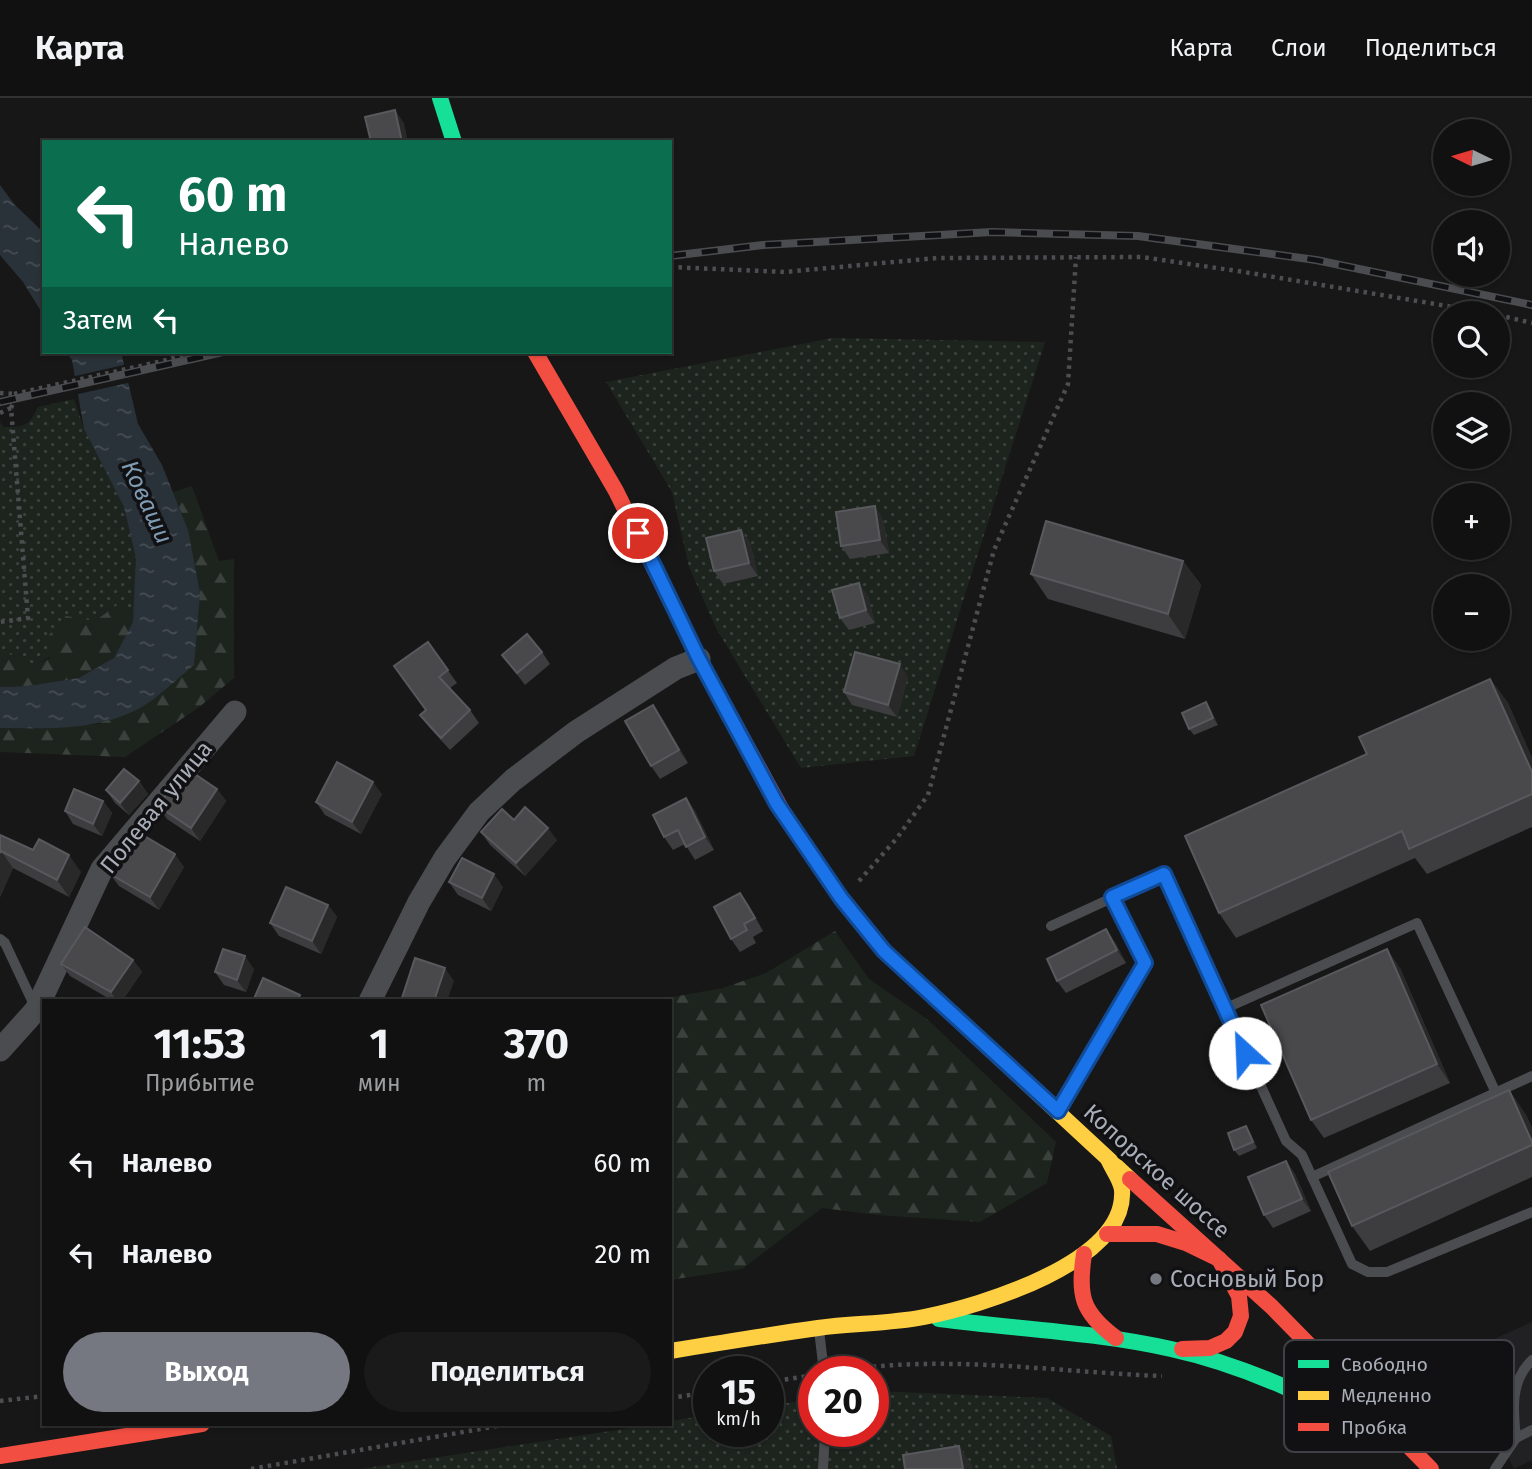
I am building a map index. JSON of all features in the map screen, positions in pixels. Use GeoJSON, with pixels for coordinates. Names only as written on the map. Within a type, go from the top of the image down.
{"type":"FeatureCollection","features":[{"type":"Feature","properties":{"kind":"main road"},"geometry":{"type":"LineString","coordinates":[[440,98],[453,140]]}},
{"type":"Feature","properties":{"kind":"main road","name":"Копорское шоссе"},"geometry":{"type":"LineString","coordinates":[[535,354],[616,491],[699,659],[777,804],[841,898],[884,951],[1305,1340]]}},
{"type":"Feature","properties":{"kind":"main road"},"geometry":{"type":"LineString","coordinates":[[672,1351],[819,1328],[923,1317],[1002,1296],[1046,1278],[1084,1254],[1107,1234],[1119,1211],[1122,1190],[1108,1160]]}},
{"type":"Feature","properties":{"kind":"main road"},"geometry":{"type":"LineString","coordinates":[[1107,1234],[1157,1234],[1186,1243],[1219,1259],[1239,1296],[1241,1316],[1235,1332],[1226,1341],[1210,1348],[1174,1349]]}},
{"type":"Feature","properties":{"kind":"main road"},"geometry":{"type":"LineString","coordinates":[[1084,1254],[1079,1284],[1085,1308],[1096,1325],[1116,1338]]}},
{"type":"Feature","properties":{"kind":"main road"},"geometry":{"type":"LineString","coordinates":[[923,1317],[1004,1328],[1116,1338],[1174,1349],[1284,1386]]}},
{"type":"Feature","properties":{"kind":"main road"},"geometry":{"type":"LineString","coordinates":[[0,1456],[189,1426]]}},
{"type":"Feature","properties":{"kind":"main road"},"geometry":{"type":"LineString","coordinates":[[1413,1452],[1420,1456]]}},
{"type":"Feature","properties":{"kind":"main road","name":"Копорское шоссе"},"geometry":{"type":"LineString","coordinates":[[1416,1452],[1432,1469]]}},
{"type":"Feature","properties":{"kind":"street"},"geometry":{"type":"LineString","coordinates":[[371,999],[419,902],[445,858],[479,812],[513,780],[576,732],[676,668],[699,659]]}},
{"type":"Feature","properties":{"kind":"street","name":"Полевая улица"},"geometry":{"type":"LineString","coordinates":[[46,999],[102,869],[235,712]]}},
{"type":"Feature","properties":{"kind":"street","name":"Полевая улица"},"geometry":{"type":"LineString","coordinates":[[0,1050],[40,1012]]}},
{"type":"Feature","properties":{"kind":"lane"},"geometry":{"type":"LineString","coordinates":[[1051,926],[1164,874],[1286,1141],[1302,1155],[1352,1264],[1368,1272],[1387,1272],[1532,1212]]}},
{"type":"Feature","properties":{"kind":"lane"},"geometry":{"type":"LineString","coordinates":[[1058,1111],[1145,963],[1112,897]]}},
{"type":"Feature","properties":{"kind":"lane"},"geometry":{"type":"LineString","coordinates":[[1224,1009],[1417,923],[1496,1093]]}},
{"type":"Feature","properties":{"kind":"lane"},"geometry":{"type":"LineString","coordinates":[[0,939],[5,943],[40,1012]]}},
{"type":"Feature","properties":{"kind":"lane"},"geometry":{"type":"LineString","coordinates":[[1312,1177],[1532,1076]]}},
{"type":"Feature","properties":{"kind":"lane"},"geometry":{"type":"LineString","coordinates":[[819,1328],[822,1356]]}},
{"type":"Feature","properties":{"kind":"lane"},"geometry":{"type":"LineString","coordinates":[[1514,1400],[1521,1371],[1532,1360]]}},
{"type":"Feature","properties":{"kind":"lane"},"geometry":{"type":"LineString","coordinates":[[1514,1415],[1516,1438]]}},
{"type":"Feature","properties":{"kind":"lane"},"geometry":{"type":"LineString","coordinates":[[1514,1441],[1532,1430]]}},
{"type":"Feature","properties":{"kind":"lane"},"geometry":{"type":"LineString","coordinates":[[823,1469],[824,1447]]}},
{"type":"Feature","properties":{"kind":"lane"},"geometry":{"type":"LineString","coordinates":[[1495,1469],[1507,1452]]}},
{"type":"Feature","properties":{"kind":"path"},"geometry":{"type":"LineString","coordinates":[[841,898],[897,838],[928,795],[994,550],[1068,384],[1076,257]]}},
{"type":"Feature","properties":{"kind":"path"},"geometry":{"type":"LineString","coordinates":[[672,267],[785,272],[937,258],[1142,257],[1433,304]]}},
{"type":"Feature","properties":{"kind":"path"},"geometry":{"type":"LineString","coordinates":[[1510,318],[1532,323]]}},
{"type":"Feature","properties":{"kind":"path"},"geometry":{"type":"LineString","coordinates":[[0,393],[14,394],[185,354]]}},
{"type":"Feature","properties":{"kind":"path"},"geometry":{"type":"LineString","coordinates":[[0,622],[28,618],[11,408],[14,394]]}},
{"type":"Feature","properties":{"kind":"path"},"geometry":{"type":"LineString","coordinates":[[0,413],[11,408]]}},
{"type":"Feature","properties":{"kind":"path"},"geometry":{"type":"LineString","coordinates":[[889,1366],[1031,1366],[1167,1376]]}},
{"type":"Feature","properties":{"kind":"path"},"geometry":{"type":"LineString","coordinates":[[672,1398],[693,1394]]}},
{"type":"Feature","properties":{"kind":"path"},"geometry":{"type":"LineString","coordinates":[[0,1401],[42,1396]]}},
{"type":"Feature","properties":{"kind":"path"},"geometry":{"type":"LineString","coordinates":[[251,1469],[498,1426]]}},
{"type":"Feature","properties":{"kind":"shaded area"},"geometry":{"type":"Polygon","coordinates":[[[1532,1322],[1532,1460],[1514,1469],[1506,1452],[1514,1452],[1514,1340],[1492,1340],[1532,1322]]]}},
{"type":"Feature","properties":{"kind":"green space"},"geometry":{"type":"Polygon","coordinates":[[[832,338],[1045,342],[914,756],[801,768],[717,630],[689,567],[672,492],[606,382],[832,338]]]}},
{"type":"Feature","properties":{"kind":"green space"},"geometry":{"type":"Polygon","coordinates":[[[74,399],[84,429],[124,507],[136,558],[134,622],[129,608],[36,665],[9,654],[0,654],[0,422],[3,427],[20,426],[32,419],[38,407],[74,399]]]}},
{"type":"Feature","properties":{"kind":"green space"},"geometry":{"type":"Polygon","coordinates":[[[192,486],[219,561],[234,559],[234,678],[198,708],[125,757],[0,752],[0,728],[37,729],[100,724],[188,530],[173,492],[192,486]]]}},
{"type":"Feature","properties":{"kind":"green space"},"geometry":{"type":"Polygon","coordinates":[[[120,603],[129,608],[134,622],[114,658],[79,679],[0,687],[0,654],[9,654],[36,665],[50,658],[48,636],[66,616],[95,621],[120,603]]]}},
{"type":"Feature","properties":{"kind":"green space"},"geometry":{"type":"Polygon","coordinates":[[[835,931],[869,979],[927,1019],[1056,1142],[1047,1183],[980,1222],[822,1208],[742,1269],[672,1280],[672,999],[662,999],[723,988],[766,973],[835,931]]]}},
{"type":"Feature","properties":{"kind":"green space"},"geometry":{"type":"Polygon","coordinates":[[[889,1392],[1047,1398],[1111,1436],[1117,1469],[360,1469],[643,1426],[672,1426],[672,1421],[693,1417],[693,1447],[784,1447],[784,1404],[798,1401],[798,1447],[889,1447],[889,1392]]]}},
{"type":"Feature","properties":{"kind":"water"},"geometry":{"type":"Polygon","coordinates":[[[0,185],[14,204],[42,231],[42,313],[23,282],[0,255],[0,185]]]}},
{"type":"Feature","properties":{"kind":"water","name":"Коваши"},"geometry":{"type":"Polygon","coordinates":[[[68,354],[121,354],[138,424],[162,465],[188,530],[200,593],[194,665],[148,703],[114,719],[77,726],[0,728],[0,687],[28,686],[79,678],[114,658],[133,622],[136,558],[124,507],[84,429],[72,360],[68,354]]]}},
{"type":"Feature","properties":{"kind":"pier"},"geometry":{"type":"Polygon","coordinates":[[[128,364],[132,382],[74,395],[71,377],[128,364]]]}},
{"type":"Feature","properties":{"kind":"building"},"geometry":{"type":"Polygon","coordinates":[[[395,110],[402,140],[371,140],[365,117],[395,110]]]}},
{"type":"Feature","properties":{"kind":"building"},"geometry":{"type":"Polygon","coordinates":[[[875,506],[880,540],[841,546],[836,512],[875,506]]]}},
{"type":"Feature","properties":{"kind":"building"},"geometry":{"type":"Polygon","coordinates":[[[1046,521],[1183,561],[1168,614],[1031,574],[1046,521]]]}},
{"type":"Feature","properties":{"kind":"building"},"geometry":{"type":"Polygon","coordinates":[[[741,530],[749,563],[714,571],[706,538],[741,530]]]}},
{"type":"Feature","properties":{"kind":"building"},"geometry":{"type":"Polygon","coordinates":[[[859,583],[866,610],[840,618],[832,590],[859,583]]]}},
{"type":"Feature","properties":{"kind":"building"},"geometry":{"type":"Polygon","coordinates":[[[527,634],[542,652],[517,673],[502,655],[527,634]]]}},
{"type":"Feature","properties":{"kind":"building"},"geometry":{"type":"Polygon","coordinates":[[[428,642],[448,670],[439,677],[470,710],[441,738],[420,715],[426,710],[394,666],[428,642]]]}},
{"type":"Feature","properties":{"kind":"building"},"geometry":{"type":"Polygon","coordinates":[[[855,652],[900,664],[888,705],[844,692],[855,652]]]}},
{"type":"Feature","properties":{"kind":"building"},"geometry":{"type":"Polygon","coordinates":[[[1490,679],[1532,772],[1532,794],[1409,849],[1402,831],[1219,913],[1185,836],[1367,754],[1359,737],[1490,679]]]}},
{"type":"Feature","properties":{"kind":"building"},"geometry":{"type":"Polygon","coordinates":[[[1206,702],[1213,718],[1189,729],[1182,713],[1206,702]]]}},
{"type":"Feature","properties":{"kind":"building"},"geometry":{"type":"Polygon","coordinates":[[[653,705],[679,750],[651,766],[625,721],[653,705]]]}},
{"type":"Feature","properties":{"kind":"building"},"geometry":{"type":"Polygon","coordinates":[[[337,762],[373,782],[352,822],[316,802],[337,762]]]}},
{"type":"Feature","properties":{"kind":"building"},"geometry":{"type":"Polygon","coordinates":[[[186,768],[217,789],[191,828],[158,806],[186,768]]]}},
{"type":"Feature","properties":{"kind":"building"},"geometry":{"type":"Polygon","coordinates":[[[124,769],[139,781],[120,803],[106,790],[124,769]]]}},
{"type":"Feature","properties":{"kind":"building"},"geometry":{"type":"Polygon","coordinates":[[[74,789],[103,801],[93,824],[65,811],[74,789]]]}},
{"type":"Feature","properties":{"kind":"building"},"geometry":{"type":"Polygon","coordinates":[[[686,798],[705,837],[686,847],[678,830],[664,837],[653,815],[686,798]]]}},
{"type":"Feature","properties":{"kind":"building"},"geometry":{"type":"Polygon","coordinates":[[[525,807],[548,828],[516,863],[481,832],[502,809],[514,820],[525,807]]]}},
{"type":"Feature","properties":{"kind":"building"},"geometry":{"type":"Polygon","coordinates":[[[136,831],[175,854],[150,897],[110,874],[136,831]]]}},
{"type":"Feature","properties":{"kind":"building"},"geometry":{"type":"Polygon","coordinates":[[[0,835],[33,850],[39,839],[69,855],[57,880],[1,851],[0,853],[0,835]]]}},
{"type":"Feature","properties":{"kind":"building"},"geometry":{"type":"Polygon","coordinates":[[[462,858],[494,874],[482,898],[449,882],[462,858]]]}},
{"type":"Feature","properties":{"kind":"building"},"geometry":{"type":"Polygon","coordinates":[[[286,887],[328,905],[312,941],[270,923],[286,887]]]}},
{"type":"Feature","properties":{"kind":"building"},"geometry":{"type":"Polygon","coordinates":[[[740,893],[755,918],[744,924],[747,930],[731,939],[714,907],[740,893]]]}},
{"type":"Feature","properties":{"kind":"building"},"geometry":{"type":"Polygon","coordinates":[[[85,927],[133,960],[111,992],[61,964],[85,927]]]}},
{"type":"Feature","properties":{"kind":"building"},"geometry":{"type":"Polygon","coordinates":[[[1106,929],[1117,950],[1057,981],[1047,959],[1106,929]]]}},
{"type":"Feature","properties":{"kind":"building"},"geometry":{"type":"Polygon","coordinates":[[[223,949],[245,956],[237,980],[215,972],[223,949]]]}},
{"type":"Feature","properties":{"kind":"building"},"geometry":{"type":"Polygon","coordinates":[[[1387,949],[1437,1064],[1311,1120],[1261,1005],[1387,949]]]}},
{"type":"Feature","properties":{"kind":"building"},"geometry":{"type":"Polygon","coordinates":[[[415,958],[445,968],[435,999],[402,999],[415,958]]]}},
{"type":"Feature","properties":{"kind":"building"},"geometry":{"type":"Polygon","coordinates":[[[263,978],[300,995],[298,999],[254,999],[263,978]]]}},
{"type":"Feature","properties":{"kind":"building"},"geometry":{"type":"Polygon","coordinates":[[[1509,1090],[1532,1145],[1352,1226],[1328,1172],[1509,1090]]]}},
{"type":"Feature","properties":{"kind":"building"},"geometry":{"type":"Polygon","coordinates":[[[1246,1126],[1253,1142],[1234,1150],[1228,1133],[1246,1126]]]}},
{"type":"Feature","properties":{"kind":"building"},"geometry":{"type":"Polygon","coordinates":[[[1286,1161],[1302,1199],[1264,1215],[1248,1177],[1286,1161]]]}},
{"type":"Feature","properties":{"kind":"building"},"geometry":{"type":"Polygon","coordinates":[[[959,1446],[963,1469],[905,1469],[903,1455],[959,1446]]]}},
{"type":"Feature","properties":{"kind":"railway"},"geometry":{"type":"LineString","coordinates":[[672,256],[763,245],[992,232],[1138,236],[1316,260],[1532,305]]}},
{"type":"Feature","properties":{"kind":"railway"},"geometry":{"type":"LineString","coordinates":[[0,402],[214,354]]}},
{"type":"Feature","properties":{"kind":"traffic: fast"},"geometry":{"type":"LineString","coordinates":[[440,98],[453,140]]}},
{"type":"Feature","properties":{"kind":"traffic: fast"},"geometry":{"type":"LineString","coordinates":[[939,1319],[1142,1343],[1200,1356],[1284,1387]]}},
{"type":"Feature","properties":{"kind":"traffic: slow"},"geometry":{"type":"LineString","coordinates":[[783,812],[841,898],[884,951],[1130,1179]]}},
{"type":"Feature","properties":{"kind":"traffic: slow"},"geometry":{"type":"LineString","coordinates":[[672,1351],[818,1328],[924,1317],[979,1303],[1045,1277],[1076,1259],[1101,1239],[1117,1216],[1122,1190],[1109,1161]]}},
{"type":"Feature","properties":{"kind":"traffic: jam"},"geometry":{"type":"LineString","coordinates":[[536,354],[616,491],[699,659],[783,812]]}},
{"type":"Feature","properties":{"kind":"traffic: jam"},"geometry":{"type":"LineString","coordinates":[[1130,1179],[1272,1307],[1304,1340]]}},
{"type":"Feature","properties":{"kind":"traffic: jam"},"geometry":{"type":"LineString","coordinates":[[1107,1234],[1157,1234],[1186,1243],[1219,1259],[1239,1296],[1241,1316],[1235,1332],[1226,1341],[1210,1348],[1182,1349]]}},
{"type":"Feature","properties":{"kind":"traffic: jam"},"geometry":{"type":"LineString","coordinates":[[1084,1254],[1082,1292],[1085,1302],[1095,1320],[1116,1338]]}},
{"type":"Feature","properties":{"kind":"traffic: jam"},"geometry":{"type":"LineString","coordinates":[[0,1456],[189,1426]]}},
{"type":"Feature","properties":{"kind":"traffic: jam"},"geometry":{"type":"LineString","coordinates":[[1414,1452],[1431,1469]]}},
{"type":"Feature","properties":{"kind":"place","name":"Сосновый Бор"},"geometry":{"type":"Point","coordinates":[1156,1279]}},
{"type":"Feature","properties":{"kind":"route"},"geometry":{"type":"LineString","coordinates":[[638,533],[699,659],[777,804],[841,898],[884,951],[1058,1111],[1145,963],[1112,897],[1164,874],[1245,1053]]}}]}
